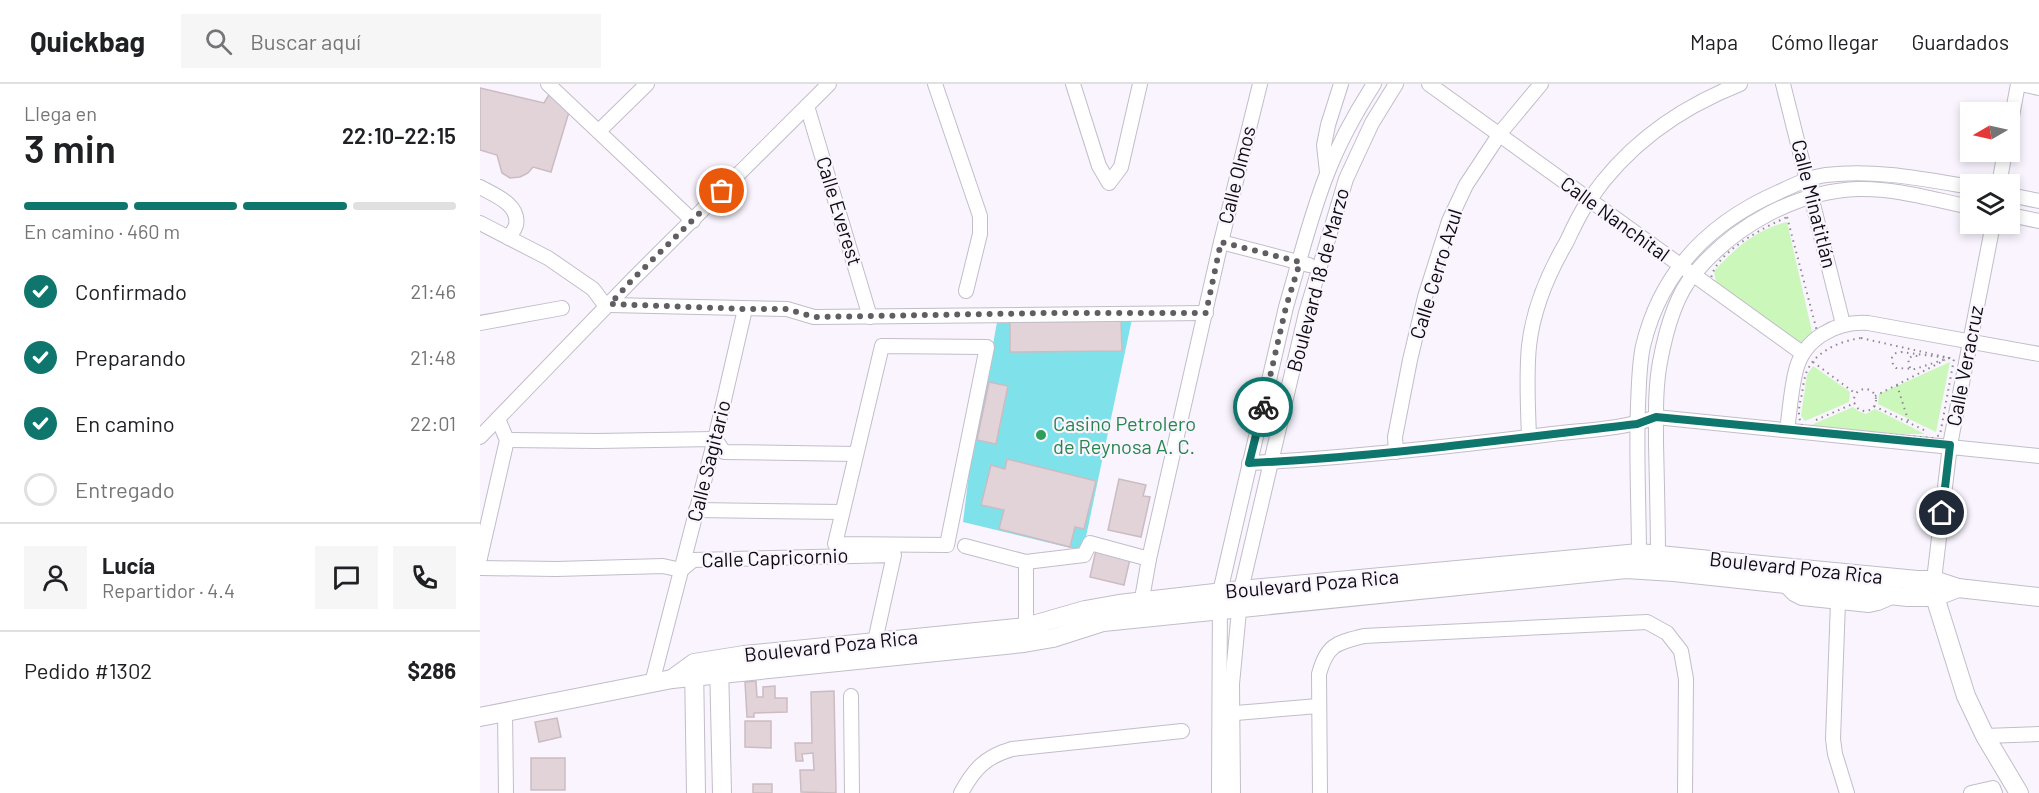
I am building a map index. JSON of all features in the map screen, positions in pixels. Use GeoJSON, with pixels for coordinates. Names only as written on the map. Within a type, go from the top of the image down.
{"type":"FeatureCollection","features":[{"type":"Feature","properties":{"kind":"main road","name":"Boulevard Poza Rica"},"geometry":{"type":"LineString","coordinates":[[480,717],[672,679],[694,671],[875,641],[1026,627],[1098,607],[1140,610],[1648,562],[1731,570],[1917,580],[1934,589]]}},
{"type":"Feature","properties":{"kind":"main road","name":"Boulevard Poza Rica"},"geometry":{"type":"LineString","coordinates":[[1731,570],[1784,584],[1894,596],[1934,589],[1958,588],[2039,597]]}},
{"type":"Feature","properties":{"kind":"main road"},"geometry":{"type":"LineString","coordinates":[[1934,589],[1966,696],[1985,736],[2019,793]]}},
{"type":"Feature","properties":{"kind":"main road","name":"Boulevard Poza Rica"},"geometry":{"type":"LineString","coordinates":[[719,667],[1024,643],[1053,638],[1140,610]]}},
{"type":"Feature","properties":{"kind":"main road"},"geometry":{"type":"LineString","coordinates":[[719,667],[722,793]]}},
{"type":"Feature","properties":{"kind":"main road"},"geometry":{"type":"LineString","coordinates":[[694,671],[696,793]]}},
{"type":"Feature","properties":{"kind":"street"},"geometry":{"type":"LineString","coordinates":[[548,84],[693,220]]}},
{"type":"Feature","properties":{"kind":"street"},"geometry":{"type":"LineString","coordinates":[[599,131],[647,84]]}},
{"type":"Feature","properties":{"kind":"street"},"geometry":{"type":"LineString","coordinates":[[935,84],[980,216],[980,234],[966,291]]}},
{"type":"Feature","properties":{"kind":"street"},"geometry":{"type":"LineString","coordinates":[[1073,84],[1099,166],[1109,183],[1121,167],[1140,84]]}},
{"type":"Feature","properties":{"kind":"street","name":"Calle Olmos"},"geometry":{"type":"LineString","coordinates":[[1140,610],[1149,559],[1221,242],[1260,84]]}},
{"type":"Feature","properties":{"kind":"street"},"geometry":{"type":"LineString","coordinates":[[1327,174],[1324,145],[1341,84]]}},
{"type":"Feature","properties":{"kind":"street","name":"Boulevard 18 de Marzo"},"geometry":{"type":"LineString","coordinates":[[1225,714],[1220,601],[1249,463],[1286,307],[1327,174],[1355,114],[1374,84]]}},
{"type":"Feature","properties":{"kind":"street","name":"Boulevard 18 de Marzo"},"geometry":{"type":"LineString","coordinates":[[1225,714],[1232,684],[1240,599],[1306,313],[1346,179],[1372,123],[1396,84]]}},
{"type":"Feature","properties":{"kind":"street","name":"Calle Nanchital"},"geometry":{"type":"LineString","coordinates":[[1429,84],[1679,266],[1806,354]]}},
{"type":"Feature","properties":{"kind":"street","name":"Calle Cerro Azul"},"geometry":{"type":"LineString","coordinates":[[1396,452],[1395,437],[1410,360],[1425,297],[1449,221],[1466,185],[1499,135],[1541,84]]}},
{"type":"Feature","properties":{"kind":"street"},"geometry":{"type":"LineString","coordinates":[[1529,437],[1529,345],[1535,314],[1558,257],[1589,200],[1617,164],[1640,142],[1700,102],[1740,84]]}},
{"type":"Feature","properties":{"kind":"street","name":"Calle Minatitlán"},"geometry":{"type":"LineString","coordinates":[[1783,84],[1844,324]]}},
{"type":"Feature","properties":{"kind":"street"},"geometry":{"type":"LineString","coordinates":[[2015,102],[2019,84],[2039,87]]}},
{"type":"Feature","properties":{"kind":"street"},"geometry":{"type":"LineString","coordinates":[[480,437],[632,280],[807,106],[822,86]]}},
{"type":"Feature","properties":{"kind":"street","name":"Calle Everest"},"geometry":{"type":"LineString","coordinates":[[807,106],[870,316]]}},
{"type":"Feature","properties":{"kind":"street"},"geometry":{"type":"LineString","coordinates":[[1648,562],[1637,424],[1639,374],[1650,322],[1660,297],[1679,266],[1723,223],[1770,195],[1808,179],[1825,175],[1878,172],[1960,185]]}},
{"type":"Feature","properties":{"kind":"street"},"geometry":{"type":"LineString","coordinates":[[480,187],[510,204],[516,225],[509,238]]}},
{"type":"Feature","properties":{"kind":"street"},"geometry":{"type":"LineString","coordinates":[[1648,562],[1659,364],[1676,304],[1692,275],[1723,245],[1750,225],[1775,210],[1812,196],[1859,189],[1884,190],[1960,205]]}},
{"type":"Feature","properties":{"kind":"street"},"geometry":{"type":"LineString","coordinates":[[2020,197],[2039,201]]}},
{"type":"Feature","properties":{"kind":"street"},"geometry":{"type":"LineString","coordinates":[[2020,217],[2039,221]]}},
{"type":"Feature","properties":{"kind":"street"},"geometry":{"type":"LineString","coordinates":[[480,223],[548,258],[593,289],[602,300],[610,304],[787,309],[814,317],[1206,313]]}},
{"type":"Feature","properties":{"kind":"street","name":"Calle Veracruz"},"geometry":{"type":"LineString","coordinates":[[1934,589],[1950,445],[1991,234]]}},
{"type":"Feature","properties":{"kind":"street"},"geometry":{"type":"LineString","coordinates":[[1221,242],[1319,268]]}},
{"type":"Feature","properties":{"kind":"street"},"geometry":{"type":"LineString","coordinates":[[480,323],[562,308]]}},
{"type":"Feature","properties":{"kind":"street","name":"Calle Sagitario"},"geometry":{"type":"LineString","coordinates":[[652,682],[716,439],[745,309]]}},
{"type":"Feature","properties":{"kind":"street"},"geometry":{"type":"LineString","coordinates":[[1787,430],[1796,369],[1824,332],[1844,324],[1868,323],[2039,354]]}},
{"type":"Feature","properties":{"kind":"street"},"geometry":{"type":"LineString","coordinates":[[882,346],[987,347],[946,545],[835,544],[842,512],[882,346]]}},
{"type":"Feature","properties":{"kind":"street"},"geometry":{"type":"LineString","coordinates":[[1249,463],[1396,452],[1529,437],[1637,424],[1656,417],[1950,445],[2039,456]]}},
{"type":"Feature","properties":{"kind":"street"},"geometry":{"type":"LineString","coordinates":[[480,558],[507,440],[498,419]]}},
{"type":"Feature","properties":{"kind":"street"},"geometry":{"type":"LineString","coordinates":[[507,440],[716,439],[724,452],[855,454]]}},
{"type":"Feature","properties":{"kind":"street"},"geometry":{"type":"LineString","coordinates":[[696,510],[842,512]]}},
{"type":"Feature","properties":{"kind":"street"},"geometry":{"type":"LineString","coordinates":[[965,546],[1026,562],[1084,555],[1090,543],[1149,559]]}},
{"type":"Feature","properties":{"kind":"street","name":"Calle Capricornio"},"geometry":{"type":"LineString","coordinates":[[480,568],[556,569],[663,566],[681,570],[693,560],[894,555],[875,641]]}},
{"type":"Feature","properties":{"kind":"street"},"geometry":{"type":"LineString","coordinates":[[1026,562],[1026,627]]}},
{"type":"Feature","properties":{"kind":"street"},"geometry":{"type":"LineString","coordinates":[[1784,584],[1802,598],[1838,602],[1869,605],[1894,596]]}},
{"type":"Feature","properties":{"kind":"street"},"geometry":{"type":"LineString","coordinates":[[1838,602],[1833,740],[1847,793]]}},
{"type":"Feature","properties":{"kind":"street"},"geometry":{"type":"LineString","coordinates":[[1320,793],[1319,674],[1323,656],[1337,643],[1365,636],[1647,622],[1667,633],[1681,651],[1686,679],[1685,793]]}},
{"type":"Feature","properties":{"kind":"street"},"geometry":{"type":"LineString","coordinates":[[851,696],[852,793]]}},
{"type":"Feature","properties":{"kind":"street"},"geometry":{"type":"LineString","coordinates":[[1225,714],[1318,706]]}},
{"type":"Feature","properties":{"kind":"street"},"geometry":{"type":"LineString","coordinates":[[505,713],[506,793]]}},
{"type":"Feature","properties":{"kind":"street"},"geometry":{"type":"LineString","coordinates":[[1219,793],[1225,714]]}},
{"type":"Feature","properties":{"kind":"street"},"geometry":{"type":"LineString","coordinates":[[1225,714],[1233,793]]}},
{"type":"Feature","properties":{"kind":"street"},"geometry":{"type":"LineString","coordinates":[[961,793],[970,776],[979,766],[992,757],[1012,749],[1182,731]]}},
{"type":"Feature","properties":{"kind":"street"},"geometry":{"type":"LineString","coordinates":[[1985,736],[2039,734]]}},
{"type":"Feature","properties":{"kind":"street"},"geometry":{"type":"LineString","coordinates":[[1971,793],[1993,788],[1995,793]]}},
{"type":"Feature","properties":{"kind":"path"},"geometry":{"type":"LineString","coordinates":[[1802,426],[1798,418],[1806,372],[1806,354],[1818,335],[1787,217],[1765,227],[1733,249],[1713,270],[1712,279],[1723,291],[1800,347],[1806,354],[1856,394]]}},
{"type":"Feature","properties":{"kind":"path"},"geometry":{"type":"LineString","coordinates":[[1802,426],[1921,438],[1936,437],[1940,435],[1953,359],[1861,338],[1806,354]]}},
{"type":"Feature","properties":{"kind":"path"},"geometry":{"type":"LineString","coordinates":[[1901,352],[1949,358],[1916,369],[1896,368],[1892,357],[1901,352]]}},
{"type":"Feature","properties":{"kind":"path"},"geometry":{"type":"LineString","coordinates":[[1910,368],[1908,362],[1910,357],[1932,356]]}},
{"type":"Feature","properties":{"kind":"path"},"geometry":{"type":"LineString","coordinates":[[1875,396],[1949,358]]}},
{"type":"Feature","properties":{"kind":"path"},"geometry":{"type":"LineString","coordinates":[[1897,385],[1910,423]]}},
{"type":"Feature","properties":{"kind":"path"},"geometry":{"type":"LineString","coordinates":[[1874,406],[1865,411],[1859,409],[1855,403],[1856,394],[1862,390],[1868,389],[1875,396]]}},
{"type":"Feature","properties":{"kind":"path"},"geometry":{"type":"LineString","coordinates":[[1874,406],[1875,396]]}},
{"type":"Feature","properties":{"kind":"path"},"geometry":{"type":"LineString","coordinates":[[1802,426],[1855,403]]}},
{"type":"Feature","properties":{"kind":"path"},"geometry":{"type":"LineString","coordinates":[[1874,406],[1936,437]]}},
{"type":"Feature","properties":{"kind":"green space"},"geometry":{"type":"Polygon","coordinates":[[[1787,222],[1813,336],[1799,345],[1716,283],[1714,271],[1730,254],[1755,235],[1787,222]]]}},
{"type":"Feature","properties":{"kind":"green space"},"geometry":{"type":"Polygon","coordinates":[[[1950,362],[1936,432],[1878,404],[1879,394],[1950,362]]]}},
{"type":"Feature","properties":{"kind":"green space"},"geometry":{"type":"Polygon","coordinates":[[[1813,366],[1850,392],[1849,402],[1805,421],[1801,416],[1807,375],[1813,366]]]}},
{"type":"Feature","properties":{"kind":"green space"},"geometry":{"type":"Polygon","coordinates":[[[1853,407],[1866,414],[1875,409],[1925,434],[1809,426],[1853,407]]]}},
{"type":"Feature","properties":{"kind":"water","name":"Casino Petrolero de Reynosa A. C."},"geometry":{"type":"Polygon","coordinates":[[[998,317],[1132,319],[1083,551],[963,522],[969,473],[998,317]]]}},
{"type":"Feature","properties":{"kind":"building"},"geometry":{"type":"Polygon","coordinates":[[[480,88],[544,103],[550,93],[569,112],[551,172],[533,167],[520,177],[510,178],[502,173],[497,155],[480,150],[480,88]]]}},
{"type":"Feature","properties":{"kind":"building"},"geometry":{"type":"Polygon","coordinates":[[[1121,321],[1122,351],[1010,352],[1010,322],[1121,321]]]}},
{"type":"Feature","properties":{"kind":"building"},"geometry":{"type":"Polygon","coordinates":[[[989,382],[1008,386],[996,444],[977,440],[989,382]]]}},
{"type":"Feature","properties":{"kind":"building"},"geometry":{"type":"Polygon","coordinates":[[[1007,459],[1096,481],[1084,529],[1075,527],[1070,547],[999,529],[1004,510],[981,505],[991,465],[1005,469],[1007,459]]]}},
{"type":"Feature","properties":{"kind":"building"},"geometry":{"type":"Polygon","coordinates":[[[1119,479],[1146,485],[1143,496],[1150,497],[1141,537],[1108,530],[1119,479]]]}},
{"type":"Feature","properties":{"kind":"building"},"geometry":{"type":"Polygon","coordinates":[[[1096,550],[1130,559],[1124,585],[1090,577],[1096,550]]]}},
{"type":"Feature","properties":{"kind":"building"},"geometry":{"type":"Polygon","coordinates":[[[756,681],[757,697],[763,697],[763,687],[775,686],[775,698],[787,698],[787,712],[754,713],[754,717],[747,717],[745,682],[756,681]]]}},
{"type":"Feature","properties":{"kind":"building"},"geometry":{"type":"Polygon","coordinates":[[[834,691],[836,793],[801,792],[800,770],[814,770],[813,753],[802,754],[803,761],[796,761],[795,743],[812,743],[811,692],[834,691]]]}},
{"type":"Feature","properties":{"kind":"building"},"geometry":{"type":"Polygon","coordinates":[[[557,718],[561,737],[539,742],[535,722],[557,718]]]}},
{"type":"Feature","properties":{"kind":"building"},"geometry":{"type":"Polygon","coordinates":[[[745,721],[771,721],[771,748],[745,747],[745,721]]]}},
{"type":"Feature","properties":{"kind":"building"},"geometry":{"type":"Polygon","coordinates":[[[531,758],[565,758],[565,790],[531,790],[531,758]]]}},
{"type":"Feature","properties":{"kind":"building"},"geometry":{"type":"Polygon","coordinates":[[[753,784],[772,784],[772,793],[753,793],[753,784]]]}},
{"type":"Feature","properties":{"kind":"way so far"},"geometry":{"type":"LineString","coordinates":[[722,191],[610,304],[787,309],[814,317],[1206,313],[1221,242],[1300,262],[1286,307],[1263,407]]}},
{"type":"Feature","properties":{"kind":"place","name":"Casino Petrolero de Reynosa A. C."},"geometry":{"type":"Point","coordinates":[1041,435]}},
{"type":"Feature","properties":{"kind":"route"},"geometry":{"type":"LineString","coordinates":[[1263,407],[1249,463],[1396,452],[1507,440],[1637,424],[1656,417],[1950,445],[1942,513]]}}]}
